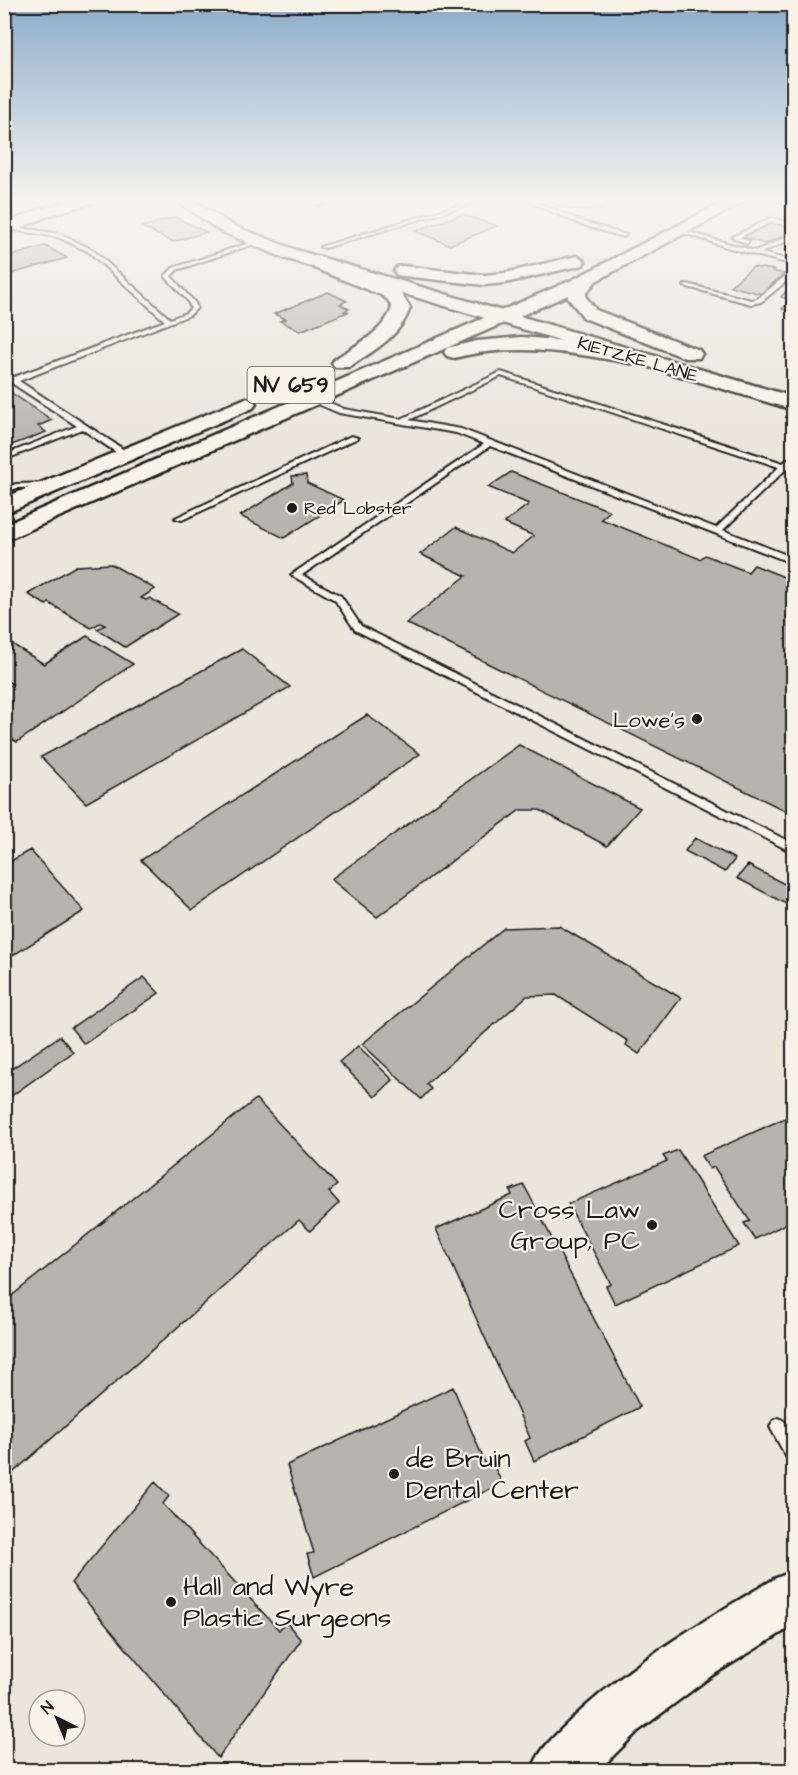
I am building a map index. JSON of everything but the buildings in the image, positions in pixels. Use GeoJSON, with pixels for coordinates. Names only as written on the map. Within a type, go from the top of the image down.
{"type":"FeatureCollection","features":[{"type":"Feature","properties":{"kind":"main road"},"geometry":{"type":"LineString","coordinates":[[342,363],[386,331],[395,322],[401,308],[395,297],[370,282]]}},
{"type":"Feature","properties":{"kind":"main road","name":"KIETZKE LANE"},"geometry":{"type":"LineString","coordinates":[[393,282],[468,309]]}},
{"type":"Feature","properties":{"kind":"main road","name":"KIETZKE LANE"},"geometry":{"type":"LineString","coordinates":[[430,282],[635,358],[794,404]]}},
{"type":"Feature","properties":{"kind":"main road","name":"NV 659"},"geometry":{"type":"LineString","coordinates":[[4,534],[320,396],[496,308],[542,282]]}},
{"type":"Feature","properties":{"kind":"main road"},"geometry":{"type":"LineString","coordinates":[[525,306],[581,282]]}},
{"type":"Feature","properties":{"kind":"main road"},"geometry":{"type":"LineString","coordinates":[[586,282],[577,292],[577,298],[590,314],[692,354]]}},
{"type":"Feature","properties":{"kind":"main road","name":"KIETZKE LANE"},"geometry":{"type":"LineString","coordinates":[[496,308],[525,306],[714,360]]}},
{"type":"Feature","properties":{"kind":"main road","name":"NV 659"},"geometry":{"type":"LineString","coordinates":[[445,318],[468,309],[496,308]]}},
{"type":"Feature","properties":{"kind":"main road","name":"NV 659"},"geometry":{"type":"LineString","coordinates":[[321,372],[414,332]]}},
{"type":"Feature","properties":{"kind":"main road"},"geometry":{"type":"LineString","coordinates":[[320,396],[468,347],[512,342],[553,344],[635,358]]}},
{"type":"Feature","properties":{"kind":"main road","name":"NV 659"},"geometry":{"type":"LineString","coordinates":[[4,507],[267,395]]}},
{"type":"Feature","properties":{"kind":"main road"},"geometry":{"type":"LineString","coordinates":[[4,522],[128,468],[135,460],[126,455]]}},
{"type":"Feature","properties":{"kind":"main road"},"geometry":{"type":"LineString","coordinates":[[560,1770],[619,1712],[683,1664],[794,1596]]}},
{"type":"Feature","properties":{"kind":"lane"},"geometry":{"type":"LineString","coordinates":[[126,282],[170,322]]}},
{"type":"Feature","properties":{"kind":"lane"},"geometry":{"type":"LineString","coordinates":[[14,380],[188,314],[194,308],[191,299],[171,282]]}},
{"type":"Feature","properties":{"kind":"lane"},"geometry":{"type":"LineString","coordinates":[[687,286],[751,302],[759,301],[782,282]]}},
{"type":"Feature","properties":{"kind":"lane"},"geometry":{"type":"LineString","coordinates":[[4,374],[126,455]]}},
{"type":"Feature","properties":{"kind":"lane"},"geometry":{"type":"LineString","coordinates":[[402,422],[501,374],[789,467]]}},
{"type":"Feature","properties":{"kind":"lane"},"geometry":{"type":"LineString","coordinates":[[320,396],[342,411],[458,431],[794,561]]}},
{"type":"Feature","properties":{"kind":"lane"},"geometry":{"type":"LineString","coordinates":[[4,458],[84,426]]}},
{"type":"Feature","properties":{"kind":"lane"},"geometry":{"type":"LineString","coordinates":[[179,518],[354,438]]}},
{"type":"Feature","properties":{"kind":"lane"},"geometry":{"type":"LineString","coordinates":[[490,443],[296,575],[338,597],[358,628],[794,849]]}},
{"type":"Feature","properties":{"kind":"lane"},"geometry":{"type":"LineString","coordinates":[[717,531],[789,467],[794,458]]}},
{"type":"Feature","properties":{"kind":"lane"},"geometry":{"type":"LineString","coordinates":[[4,491],[16,486],[57,484]]}},
{"type":"Feature","properties":{"kind":"lane"},"geometry":{"type":"LineString","coordinates":[[779,1427],[794,1454]]}},
{"type":"Feature","properties":{"kind":"place","name":"Red Lobster"},"geometry":{"type":"Point","coordinates":[292,508]}},
{"type":"Feature","properties":{"kind":"place","name":"Lowe's"},"geometry":{"type":"Point","coordinates":[697,719]}},
{"type":"Feature","properties":{"kind":"place","name":"Cross Law Group, PC"},"geometry":{"type":"Point","coordinates":[652,1225]}},
{"type":"Feature","properties":{"kind":"place","name":"de Bruin Dental Center"},"geometry":{"type":"Point","coordinates":[394,1474]}},
{"type":"Feature","properties":{"kind":"place","name":"Hall and Wyre Plastic Surgeons"},"geometry":{"type":"Point","coordinates":[171,1602]}}]}
